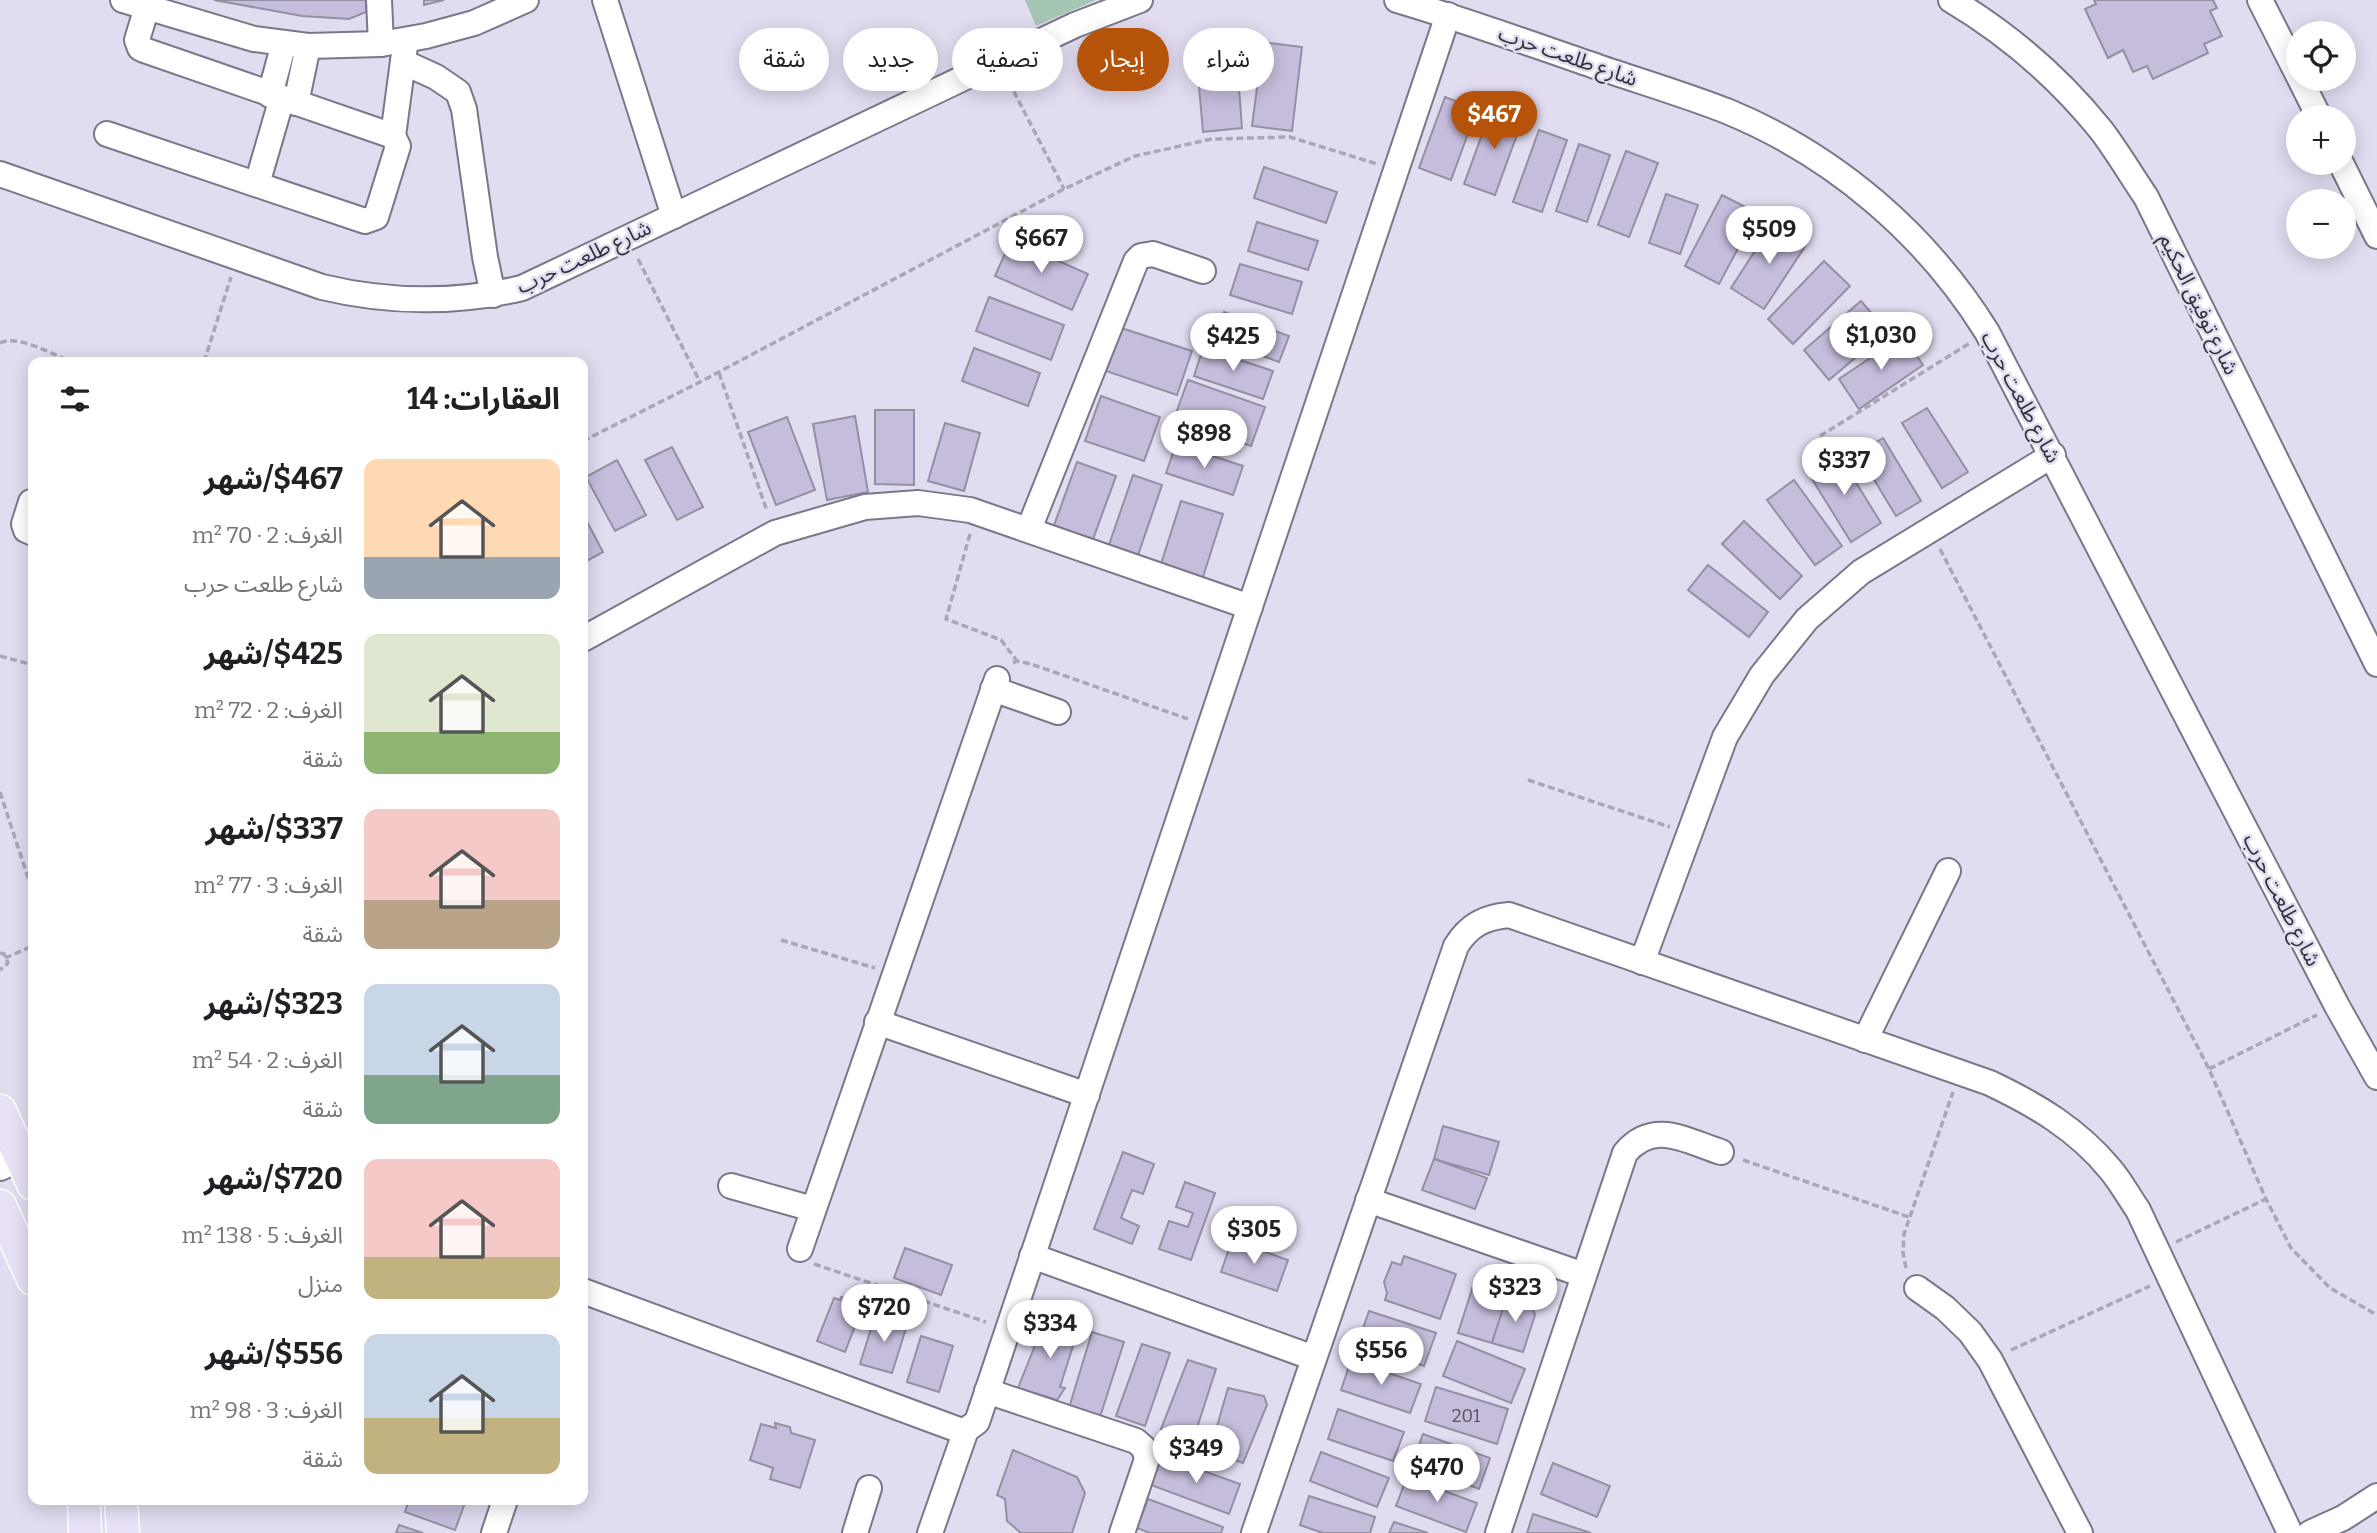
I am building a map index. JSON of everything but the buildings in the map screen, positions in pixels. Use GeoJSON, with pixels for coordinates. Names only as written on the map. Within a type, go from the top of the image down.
{"type":"FeatureCollection","features":[{"type":"Feature","properties":{"kind":"main road"},"geometry":{"type":"LineString","coordinates":[[0,1111],[22,1166]]}},
{"type":"Feature","properties":{"kind":"main road"},"geometry":{"type":"LineString","coordinates":[[0,1206],[28,1268]]}},
{"type":"Feature","properties":{"kind":"main road"},"geometry":{"type":"LineString","coordinates":[[84,1505],[85,1533]]}},
{"type":"Feature","properties":{"kind":"main road"},"geometry":{"type":"LineString","coordinates":[[121,1505],[123,1533]]}},
{"type":"Feature","properties":{"kind":"street"},"geometry":{"type":"LineString","coordinates":[[123,0],[254,39],[296,44],[381,44],[404,51],[458,92],[464,109],[493,295]]}},
{"type":"Feature","properties":{"kind":"street"},"geometry":{"type":"LineString","coordinates":[[379,0],[381,44]]}},
{"type":"Feature","properties":{"kind":"street"},"geometry":{"type":"LineString","coordinates":[[404,51],[526,0]]}},
{"type":"Feature","properties":{"kind":"street"},"geometry":{"type":"LineString","coordinates":[[605,0],[674,215]]}},
{"type":"Feature","properties":{"kind":"street","name":"شارع طلعت حرب"},"geometry":{"type":"LineString","coordinates":[[1063,31],[1140,0]]}},
{"type":"Feature","properties":{"kind":"street","name":"شارع طلعت حرب"},"geometry":{"type":"LineString","coordinates":[[1397,0],[1448,15],[1728,112],[1770,131],[1848,179],[1916,240],[1946,274],[1987,332],[2337,1006],[2377,1077]]}},
{"type":"Feature","properties":{"kind":"street","name":"شارع توفيق الحكيم"},"geometry":{"type":"LineString","coordinates":[[1951,0],[1986,21],[2048,71],[2101,131],[2146,197],[2377,664]]}},
{"type":"Feature","properties":{"kind":"street"},"geometry":{"type":"LineString","coordinates":[[2260,0],[2286,51]]}},
{"type":"Feature","properties":{"kind":"street"},"geometry":{"type":"LineString","coordinates":[[147,7],[137,40],[140,48],[393,136]]}},
{"type":"Feature","properties":{"kind":"street"},"geometry":{"type":"LineString","coordinates":[[930,1533],[966,1430],[977,1422],[1448,15]]}},
{"type":"Feature","properties":{"kind":"street"},"geometry":{"type":"LineString","coordinates":[[257,184],[283,99],[296,44]]}},
{"type":"Feature","properties":{"kind":"street"},"geometry":{"type":"LineString","coordinates":[[107,134],[369,221],[376,217],[398,146],[393,136],[404,51]]}},
{"type":"Feature","properties":{"kind":"street","name":"شارع طلعت حرب"},"geometry":{"type":"LineString","coordinates":[[0,174],[322,287],[378,298],[436,301],[493,295],[522,288],[952,83]]}},
{"type":"Feature","properties":{"kind":"street"},"geometry":{"type":"LineString","coordinates":[[2347,175],[2377,236]]}},
{"type":"Feature","properties":{"kind":"street"},"geometry":{"type":"LineString","coordinates":[[1029,529],[1136,261],[1147,254],[1153,254],[1203,271]]}},
{"type":"Feature","properties":{"kind":"street"},"geometry":{"type":"LineString","coordinates":[[1642,962],[1725,737],[1762,675],[1807,620],[1861,572],[2053,455]]}},
{"type":"Feature","properties":{"kind":"street"},"geometry":{"type":"LineString","coordinates":[[588,636],[775,533],[865,507],[918,503],[976,512],[1250,607]]}},
{"type":"Feature","properties":{"kind":"street"},"geometry":{"type":"LineString","coordinates":[[28,511],[24,524],[28,531]]}},
{"type":"Feature","properties":{"kind":"street"},"geometry":{"type":"LineString","coordinates":[[800,1249],[995,684],[1058,712]]}},
{"type":"Feature","properties":{"kind":"street"},"geometry":{"type":"LineString","coordinates":[[1865,1040],[1948,871]]}},
{"type":"Feature","properties":{"kind":"street"},"geometry":{"type":"LineString","coordinates":[[1254,1533],[1456,946],[1465,932],[1478,923],[1492,917],[1509,915],[1990,1083],[2035,1105],[2075,1134],[2110,1169],[2138,1210],[2290,1533]]}},
{"type":"Feature","properties":{"kind":"street"},"geometry":{"type":"LineString","coordinates":[[877,1022],[1087,1094]]}},
{"type":"Feature","properties":{"kind":"street"},"geometry":{"type":"LineString","coordinates":[[1498,1533],[1625,1153],[1635,1142],[1648,1135],[1663,1134],[1721,1152]]}},
{"type":"Feature","properties":{"kind":"street"},"geometry":{"type":"LineString","coordinates":[[730,1186],[813,1209]]}},
{"type":"Feature","properties":{"kind":"street"},"geometry":{"type":"LineString","coordinates":[[1368,1200],[1584,1275]]}},
{"type":"Feature","properties":{"kind":"street"},"geometry":{"type":"LineString","coordinates":[[1032,1256],[1314,1358]]}},
{"type":"Feature","properties":{"kind":"street"},"geometry":{"type":"LineString","coordinates":[[1917,1288],[1945,1308],[1970,1332],[1990,1360],[2080,1533]]}},
{"type":"Feature","properties":{"kind":"street"},"geometry":{"type":"LineString","coordinates":[[588,1293],[959,1430],[966,1430]]}},
{"type":"Feature","properties":{"kind":"street"},"geometry":{"type":"LineString","coordinates":[[987,1391],[1136,1441],[1144,1448],[1147,1460],[1122,1533]]}},
{"type":"Feature","properties":{"kind":"street"},"geometry":{"type":"LineString","coordinates":[[855,1533],[869,1488]]}},
{"type":"Feature","properties":{"kind":"street"},"geometry":{"type":"LineString","coordinates":[[2310,1533],[2343,1518],[2377,1496]]}},
{"type":"Feature","properties":{"kind":"street"},"geometry":{"type":"LineString","coordinates":[[494,1533],[503,1505]]}},
{"type":"Feature","properties":{"kind":"path"},"geometry":{"type":"LineString","coordinates":[[1014,91],[1064,189]]}},
{"type":"Feature","properties":{"kind":"path"},"geometry":{"type":"LineString","coordinates":[[588,438],[1064,189],[1135,156],[1212,139],[1290,137],[1396,170]]}},
{"type":"Feature","properties":{"kind":"path"},"geometry":{"type":"LineString","coordinates":[[627,238],[700,382]]}},
{"type":"Feature","properties":{"kind":"path"},"geometry":{"type":"LineString","coordinates":[[206,357],[237,257]]}},
{"type":"Feature","properties":{"kind":"path"},"geometry":{"type":"LineString","coordinates":[[1820,436],[1987,332]]}},
{"type":"Feature","properties":{"kind":"path"},"geometry":{"type":"LineString","coordinates":[[0,343],[8,339],[18,340],[60,357]]}},
{"type":"Feature","properties":{"kind":"path"},"geometry":{"type":"LineString","coordinates":[[719,372],[775,533]]}},
{"type":"Feature","properties":{"kind":"path"},"geometry":{"type":"LineString","coordinates":[[976,512],[946,619],[1001,640],[1017,661]]}},
{"type":"Feature","properties":{"kind":"path"},"geometry":{"type":"LineString","coordinates":[[1929,529],[2209,1069],[2266,1199],[2291,1248],[2330,1288],[2377,1315]]}},
{"type":"Feature","properties":{"kind":"path"},"geometry":{"type":"LineString","coordinates":[[0,656],[28,664]]}},
{"type":"Feature","properties":{"kind":"path"},"geometry":{"type":"LineString","coordinates":[[995,684],[1004,667],[1017,661],[1210,727]]}},
{"type":"Feature","properties":{"kind":"path"},"geometry":{"type":"LineString","coordinates":[[1528,780],[1688,834]]}},
{"type":"Feature","properties":{"kind":"path"},"geometry":{"type":"LineString","coordinates":[[0,792],[28,878]]}},
{"type":"Feature","properties":{"kind":"path"},"geometry":{"type":"LineString","coordinates":[[781,940],[894,973]]}},
{"type":"Feature","properties":{"kind":"path"},"geometry":{"type":"LineString","coordinates":[[5,958],[28,948]]}},
{"type":"Feature","properties":{"kind":"path"},"geometry":{"type":"LineString","coordinates":[[0,953],[7,965],[0,970]]}},
{"type":"Feature","properties":{"kind":"path"},"geometry":{"type":"LineString","coordinates":[[2209,1069],[2337,1006]]}},
{"type":"Feature","properties":{"kind":"path"},"geometry":{"type":"LineString","coordinates":[[1917,1288],[1907,1272],[1903,1253],[1904,1234],[1959,1073]]}},
{"type":"Feature","properties":{"kind":"path"},"geometry":{"type":"LineString","coordinates":[[1721,1152],[1909,1217]]}},
{"type":"Feature","properties":{"kind":"path"},"geometry":{"type":"LineString","coordinates":[[2157,1250],[2266,1199]]}},
{"type":"Feature","properties":{"kind":"path"},"geometry":{"type":"LineString","coordinates":[[800,1249],[805,1260],[811,1263],[1008,1329]]}},
{"type":"Feature","properties":{"kind":"path"},"geometry":{"type":"LineString","coordinates":[[1990,1360],[2169,1277]]}},
{"type":"Feature","properties":{"kind":"green space"},"geometry":{"type":"Polygon","coordinates":[[[1025,0],[1096,0],[1036,26],[1025,0]]]}}]}
